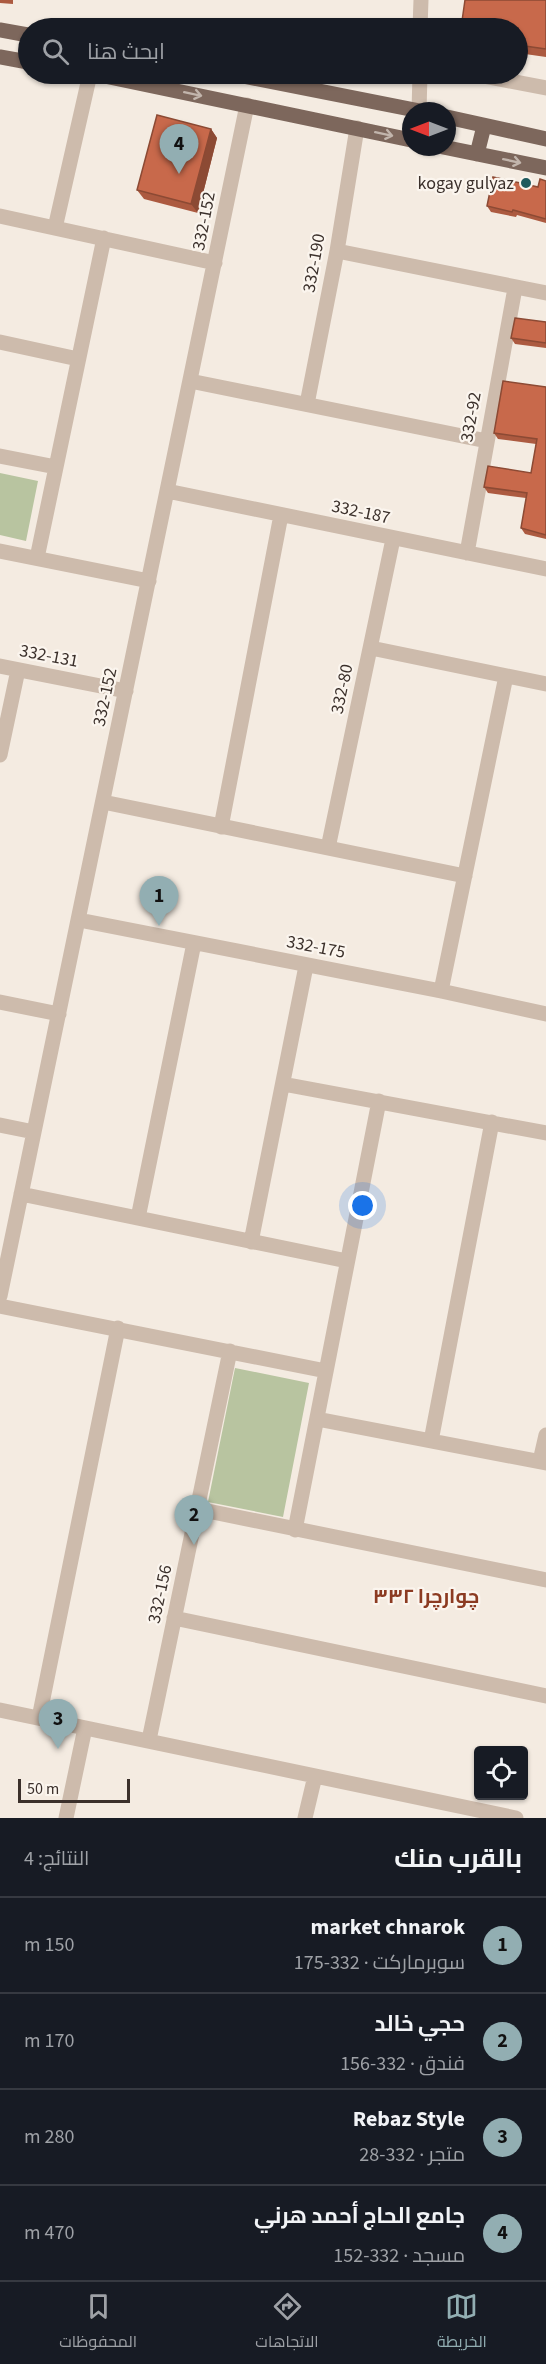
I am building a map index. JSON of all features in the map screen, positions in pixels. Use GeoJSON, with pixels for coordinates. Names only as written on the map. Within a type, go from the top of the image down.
{"type":"FeatureCollection","features":[{"type":"Feature","properties":{"kind":"main road"},"geometry":{"type":"LineString","coordinates":[[0,30],[18,33]]}},
{"type":"Feature","properties":{"kind":"main road"},"geometry":{"type":"LineString","coordinates":[[0,57],[18,60]]}},
{"type":"Feature","properties":{"kind":"main road"},"geometry":{"type":"LineString","coordinates":[[142,84],[402,138]]}},
{"type":"Feature","properties":{"kind":"main road"},"geometry":{"type":"LineString","coordinates":[[283,84],[402,108]]}},
{"type":"Feature","properties":{"kind":"main road"},"geometry":{"type":"LineString","coordinates":[[456,119],[546,139]]}},
{"type":"Feature","properties":{"kind":"main road"},"geometry":{"type":"LineString","coordinates":[[477,154],[484,126]]}},
{"type":"Feature","properties":{"kind":"main road"},"geometry":{"type":"LineString","coordinates":[[456,150],[546,168]]}},
{"type":"Feature","properties":{"kind":"street"},"geometry":{"type":"LineString","coordinates":[[420,18],[421,0]]}},
{"type":"Feature","properties":{"kind":"street"},"geometry":{"type":"LineString","coordinates":[[55,228],[90,84]]}},
{"type":"Feature","properties":{"kind":"street"},"geometry":{"type":"LineString","coordinates":[[419,102],[420,84]]}},
{"type":"Feature","properties":{"kind":"street"},"geometry":{"type":"LineString","coordinates":[[525,84],[546,88]]}},
{"type":"Feature","properties":{"kind":"street","name":"332-152"},"geometry":{"type":"LineString","coordinates":[[0,1296],[80,920],[247,105]]}},
{"type":"Feature","properties":{"kind":"street","name":"332-190"},"geometry":{"type":"LineString","coordinates":[[307,404],[337,251],[357,129]]}},
{"type":"Feature","properties":{"kind":"street"},"geometry":{"type":"LineString","coordinates":[[0,216],[215,262]]}},
{"type":"Feature","properties":{"kind":"street"},"geometry":{"type":"LineString","coordinates":[[36,558],[104,238]]}},
{"type":"Feature","properties":{"kind":"street"},"geometry":{"type":"LineString","coordinates":[[337,251],[546,293]]}},
{"type":"Feature","properties":{"kind":"street","name":"332-92"},"geometry":{"type":"LineString","coordinates":[[467,553],[515,288]]}},
{"type":"Feature","properties":{"kind":"street"},"geometry":{"type":"LineString","coordinates":[[0,342],[78,359]]}},
{"type":"Feature","properties":{"kind":"street"},"geometry":{"type":"LineString","coordinates":[[190,381],[487,441]]}},
{"type":"Feature","properties":{"kind":"street"},"geometry":{"type":"LineString","coordinates":[[0,456],[56,467]]}},
{"type":"Feature","properties":{"kind":"street","name":"332-187"},"geometry":{"type":"LineString","coordinates":[[167,491],[546,569]]}},
{"type":"Feature","properties":{"kind":"street"},"geometry":{"type":"LineString","coordinates":[[221,827],[281,515]]}},
{"type":"Feature","properties":{"kind":"street","name":"332-80"},"geometry":{"type":"LineString","coordinates":[[327,848],[393,539]]}},
{"type":"Feature","properties":{"kind":"street"},"geometry":{"type":"LineString","coordinates":[[0,551],[149,581]]}},
{"type":"Feature","properties":{"kind":"street"},"geometry":{"type":"LineString","coordinates":[[371,648],[546,684]]}},
{"type":"Feature","properties":{"kind":"street","name":"332-131"},"geometry":{"type":"LineString","coordinates":[[0,666],[126,691]]}},
{"type":"Feature","properties":{"kind":"street"},"geometry":{"type":"LineString","coordinates":[[0,755],[18,670]]}},
{"type":"Feature","properties":{"kind":"street"},"geometry":{"type":"LineString","coordinates":[[441,991],[506,676]]}},
{"type":"Feature","properties":{"kind":"street"},"geometry":{"type":"LineString","coordinates":[[103,802],[465,876]]}},
{"type":"Feature","properties":{"kind":"street","name":"332-175"},"geometry":{"type":"LineString","coordinates":[[80,920],[546,1014]]}},
{"type":"Feature","properties":{"kind":"street"},"geometry":{"type":"LineString","coordinates":[[138,1218],[194,943]]}},
{"type":"Feature","properties":{"kind":"street"},"geometry":{"type":"LineString","coordinates":[[251,1242],[306,966]]}},
{"type":"Feature","properties":{"kind":"street"},"geometry":{"type":"LineString","coordinates":[[0,1002],[59,1014]]}},
{"type":"Feature","properties":{"kind":"street"},"geometry":{"type":"LineString","coordinates":[[283,1084],[546,1133]]}},
{"type":"Feature","properties":{"kind":"street"},"geometry":{"type":"LineString","coordinates":[[295,1530],[379,1101]]}},
{"type":"Feature","properties":{"kind":"street"},"geometry":{"type":"LineString","coordinates":[[431,1441],[492,1122]]}},
{"type":"Feature","properties":{"kind":"street"},"geometry":{"type":"LineString","coordinates":[[0,1125],[34,1132]]}},
{"type":"Feature","properties":{"kind":"street"},"geometry":{"type":"LineString","coordinates":[[21,1194],[347,1261]]}},
{"type":"Feature","properties":{"kind":"street"},"geometry":{"type":"LineString","coordinates":[[0,1306],[326,1371]]}},
{"type":"Feature","properties":{"kind":"street"},"geometry":{"type":"LineString","coordinates":[[39,1718],[118,1328]]}},
{"type":"Feature","properties":{"kind":"street","name":"332-156"},"geometry":{"type":"LineString","coordinates":[[149,1740],[230,1351]]}},
{"type":"Feature","properties":{"kind":"street"},"geometry":{"type":"LineString","coordinates":[[317,1419],[543,1462],[546,1435]]}},
{"type":"Feature","properties":{"kind":"street"},"geometry":{"type":"LineString","coordinates":[[198,1509],[546,1580]]}},
{"type":"Feature","properties":{"kind":"street"},"geometry":{"type":"LineString","coordinates":[[174,1618],[546,1696]]}},
{"type":"Feature","properties":{"kind":"street"},"geometry":{"type":"LineString","coordinates":[[0,1710],[315,1776],[475,1814],[516,1818]]}},
{"type":"Feature","properties":{"kind":"street"},"geometry":{"type":"LineString","coordinates":[[66,1818],[85,1728]]}},
{"type":"Feature","properties":{"kind":"street"},"geometry":{"type":"LineString","coordinates":[[305,1818],[315,1776]]}},
{"type":"Feature","properties":{"kind":"green space"},"geometry":{"type":"Polygon","coordinates":[[[0,473],[38,481],[26,541],[0,535],[0,473]]]}},
{"type":"Feature","properties":{"kind":"green space"},"geometry":{"type":"Polygon","coordinates":[[[235,1368],[309,1383],[283,1517],[208,1502],[235,1368]]]}},
{"type":"Feature","properties":{"kind":"building"},"geometry":{"type":"Polygon","coordinates":[[[465,0],[546,0],[546,49],[528,46],[528,18],[462,18],[465,0]]]}},
{"type":"Feature","properties":{"kind":"building"},"geometry":{"type":"Polygon","coordinates":[[[157,115],[211,129],[191,204],[137,190],[157,115]]]}},
{"type":"Feature","properties":{"kind":"building"},"geometry":{"type":"Polygon","coordinates":[[[493,177],[538,187],[540,179],[546,181],[546,219],[487,206],[493,177]]]}},
{"type":"Feature","properties":{"kind":"building"},"geometry":{"type":"Polygon","coordinates":[[[515,318],[546,322],[546,343],[511,338],[515,318]]]}},
{"type":"Feature","properties":{"kind":"building"},"geometry":{"type":"Polygon","coordinates":[[[503,381],[546,387],[546,535],[521,528],[527,493],[484,487],[488,466],[531,473],[537,439],[494,433],[503,381]]]}},
{"type":"Feature","properties":{"kind":"place","name":"جامع الحاج أحمد هرني"},"geometry":{"type":"Point","coordinates":[179,174]}},
{"type":"Feature","properties":{"kind":"place","name":"kogay gulyaz"},"geometry":{"type":"Point","coordinates":[526,183]}},
{"type":"Feature","properties":{"kind":"place","name":"market chnarok"},"geometry":{"type":"Point","coordinates":[159,926]}},
{"type":"Feature","properties":{"kind":"place","name":"حجي خالد"},"geometry":{"type":"Point","coordinates":[194,1545]}},
{"type":"Feature","properties":{"kind":"place","name":"Rebaz Style"},"geometry":{"type":"Point","coordinates":[58,1749]}},
{"type":"Feature","properties":{"kind":"district","name":"چوارچرا ٣٣٢"},"geometry":{"type":"Point","coordinates":[426,1597]}}]}
